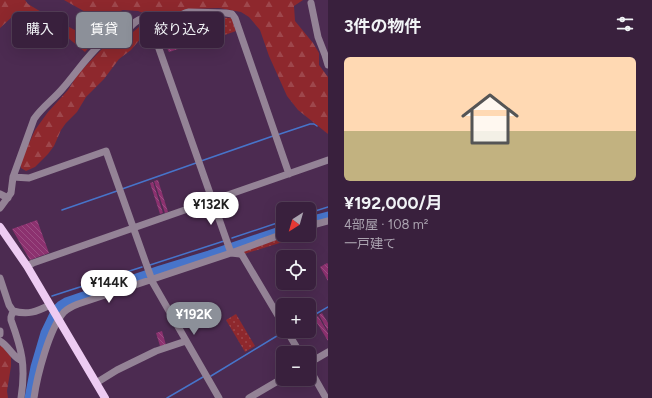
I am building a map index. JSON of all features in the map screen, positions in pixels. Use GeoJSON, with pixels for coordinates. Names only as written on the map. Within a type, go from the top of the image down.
{"type":"FeatureCollection","features":[{"type":"Feature","properties":{"kind":"main road"},"geometry":{"type":"LineString","coordinates":[[0,227],[27,266],[105,398]]}},
{"type":"Feature","properties":{"kind":"street"},"geometry":{"type":"LineString","coordinates":[[311,3],[318,37],[328,65]]}},
{"type":"Feature","properties":{"kind":"street"},"geometry":{"type":"LineString","coordinates":[[224,13],[232,14],[235,18],[289,174]]}},
{"type":"Feature","properties":{"kind":"street"},"geometry":{"type":"LineString","coordinates":[[0,208],[11,193],[13,177],[34,119],[38,112],[63,88],[82,64],[101,45],[106,41],[119,37],[137,20],[140,20]]}},
{"type":"Feature","properties":{"kind":"street"},"geometry":{"type":"LineString","coordinates":[[159,48],[229,250]]}},
{"type":"Feature","properties":{"kind":"street"},"geometry":{"type":"LineString","coordinates":[[13,177],[29,178],[106,151],[151,279],[219,398]]}},
{"type":"Feature","properties":{"kind":"street"},"geometry":{"type":"LineString","coordinates":[[27,266],[328,160]]}},
{"type":"Feature","properties":{"kind":"street"},"geometry":{"type":"LineString","coordinates":[[0,194],[8,198]]}},
{"type":"Feature","properties":{"kind":"street"},"geometry":{"type":"LineString","coordinates":[[316,225],[328,222]]}},
{"type":"Feature","properties":{"kind":"street"},"geometry":{"type":"LineString","coordinates":[[34,398],[40,371],[51,336],[58,319],[69,308],[229,250],[276,236]]}},
{"type":"Feature","properties":{"kind":"street"},"geometry":{"type":"LineString","coordinates":[[229,250],[242,255],[276,312]]}},
{"type":"Feature","properties":{"kind":"street"},"geometry":{"type":"LineString","coordinates":[[0,278],[9,305],[13,311],[21,313],[34,312],[50,305]]}},
{"type":"Feature","properties":{"kind":"street"},"geometry":{"type":"LineString","coordinates":[[13,311],[11,320],[21,350],[24,367],[21,398]]}},
{"type":"Feature","properties":{"kind":"street"},"geometry":{"type":"LineString","coordinates":[[0,341],[7,346],[14,357],[20,360],[22,359]]}},
{"type":"Feature","properties":{"kind":"street"},"geometry":{"type":"LineString","coordinates":[[96,383],[156,351],[186,341]]}},
{"type":"Feature","properties":{"kind":"street"},"geometry":{"type":"LineString","coordinates":[[316,360],[328,352]]}},
{"type":"Feature","properties":{"kind":"street"},"geometry":{"type":"LineString","coordinates":[[316,380],[326,398]]}},
{"type":"Feature","properties":{"kind":"street"},"geometry":{"type":"LineString","coordinates":[[251,397],[276,382]]}},
{"type":"Feature","properties":{"kind":"green space"},"geometry":{"type":"Polygon","coordinates":[[[0,0],[25,0],[28,4],[41,12],[12,12],[12,17],[0,28],[0,0]]]}},
{"type":"Feature","properties":{"kind":"green space"},"geometry":{"type":"Polygon","coordinates":[[[64,0],[303,0],[294,6],[295,21],[319,53],[319,65],[328,77],[328,134],[298,110],[287,96],[269,56],[260,30],[249,17],[241,12],[219,8],[190,9],[179,12],[141,12],[123,10],[118,12],[85,12],[64,0]]]}},
{"type":"Feature","properties":{"kind":"green space"},"geometry":{"type":"Polygon","coordinates":[[[224,18],[232,18],[236,31],[224,35],[224,18]]]}},
{"type":"Feature","properties":{"kind":"green space"},"geometry":{"type":"Polygon","coordinates":[[[68,26],[76,31],[76,44],[68,38],[68,26]]]}},
{"type":"Feature","properties":{"kind":"green space"},"geometry":{"type":"Polygon","coordinates":[[[140,26],[140,39],[131,50],[119,59],[104,79],[86,97],[77,112],[61,130],[54,146],[48,154],[35,167],[26,171],[21,168],[21,161],[35,130],[48,112],[68,90],[78,74],[104,48],[132,48],[132,33],[140,26]]]}},
{"type":"Feature","properties":{"kind":"green space"},"geometry":{"type":"Polygon","coordinates":[[[80,48],[88,48],[85,52],[80,48]]]}},
{"type":"Feature","properties":{"kind":"green space"},"geometry":{"type":"Polygon","coordinates":[[[276,239],[276,242],[283,242],[244,254],[243,250],[276,239]]]}},
{"type":"Feature","properties":{"kind":"green space"},"geometry":{"type":"Polygon","coordinates":[[[236,314],[255,346],[245,352],[226,320],[236,314]]]}},
{"type":"Feature","properties":{"kind":"green space"},"geometry":{"type":"Polygon","coordinates":[[[0,346],[2,346],[11,357],[7,391],[8,398],[0,398],[0,346]]]}},
{"type":"Feature","properties":{"kind":"building"},"geometry":{"type":"Polygon","coordinates":[[[167,48],[181,48],[169,52],[167,48]]]}},
{"type":"Feature","properties":{"kind":"building"},"geometry":{"type":"Polygon","coordinates":[[[158,180],[168,212],[165,213],[154,181],[158,180]]]}},
{"type":"Feature","properties":{"kind":"building"},"geometry":{"type":"Polygon","coordinates":[[[153,182],[163,213],[160,214],[150,183],[153,182]]]}},
{"type":"Feature","properties":{"kind":"building"},"geometry":{"type":"Polygon","coordinates":[[[37,220],[49,253],[30,260],[12,229],[37,220]]]}},
{"type":"Feature","properties":{"kind":"building"},"geometry":{"type":"Polygon","coordinates":[[[327,263],[328,264],[328,281],[320,267],[327,263]]]}},
{"type":"Feature","properties":{"kind":"building"},"geometry":{"type":"Polygon","coordinates":[[[322,313],[328,323],[328,331],[319,315],[322,313]]]}},
{"type":"Feature","properties":{"kind":"building"},"geometry":{"type":"Polygon","coordinates":[[[318,316],[328,333],[328,341],[316,321],[316,317],[318,316]]]}},
{"type":"Feature","properties":{"kind":"building"},"geometry":{"type":"Polygon","coordinates":[[[162,331],[166,345],[160,346],[156,333],[162,331]]]}},
{"type":"Feature","properties":{"kind":"waterway"},"geometry":{"type":"LineString","coordinates":[[277,135],[310,124],[317,126]]}},
{"type":"Feature","properties":{"kind":"waterway"},"geometry":{"type":"LineString","coordinates":[[201,161],[273,136]]}},
{"type":"Feature","properties":{"kind":"waterway"},"geometry":{"type":"LineString","coordinates":[[122,189],[196,163]]}},
{"type":"Feature","properties":{"kind":"waterway"},"geometry":{"type":"LineString","coordinates":[[62,210],[117,191]]}},
{"type":"Feature","properties":{"kind":"waterway"},"geometry":{"type":"LineString","coordinates":[[316,211],[328,207]]}},
{"type":"Feature","properties":{"kind":"waterway"},"geometry":{"type":"LineString","coordinates":[[316,219],[328,216]]}},
{"type":"Feature","properties":{"kind":"waterway"},"geometry":{"type":"LineString","coordinates":[[232,238],[276,223]]}},
{"type":"Feature","properties":{"kind":"waterway"},"geometry":{"type":"LineString","coordinates":[[29,398],[35,367],[45,333],[56,310],[61,305],[160,270],[276,232]]}},
{"type":"Feature","properties":{"kind":"waterway"},"geometry":{"type":"LineString","coordinates":[[150,265],[224,241]]}},
{"type":"Feature","properties":{"kind":"waterway"},"geometry":{"type":"LineString","coordinates":[[52,296],[142,267]]}},
{"type":"Feature","properties":{"kind":"waterway"},"geometry":{"type":"LineString","coordinates":[[316,314],[328,307]]}},
{"type":"Feature","properties":{"kind":"waterway"},"geometry":{"type":"LineString","coordinates":[[211,376],[276,336]]}},
{"type":"Feature","properties":{"kind":"waterway"},"geometry":{"type":"LineString","coordinates":[[167,398],[203,377]]}}]}
